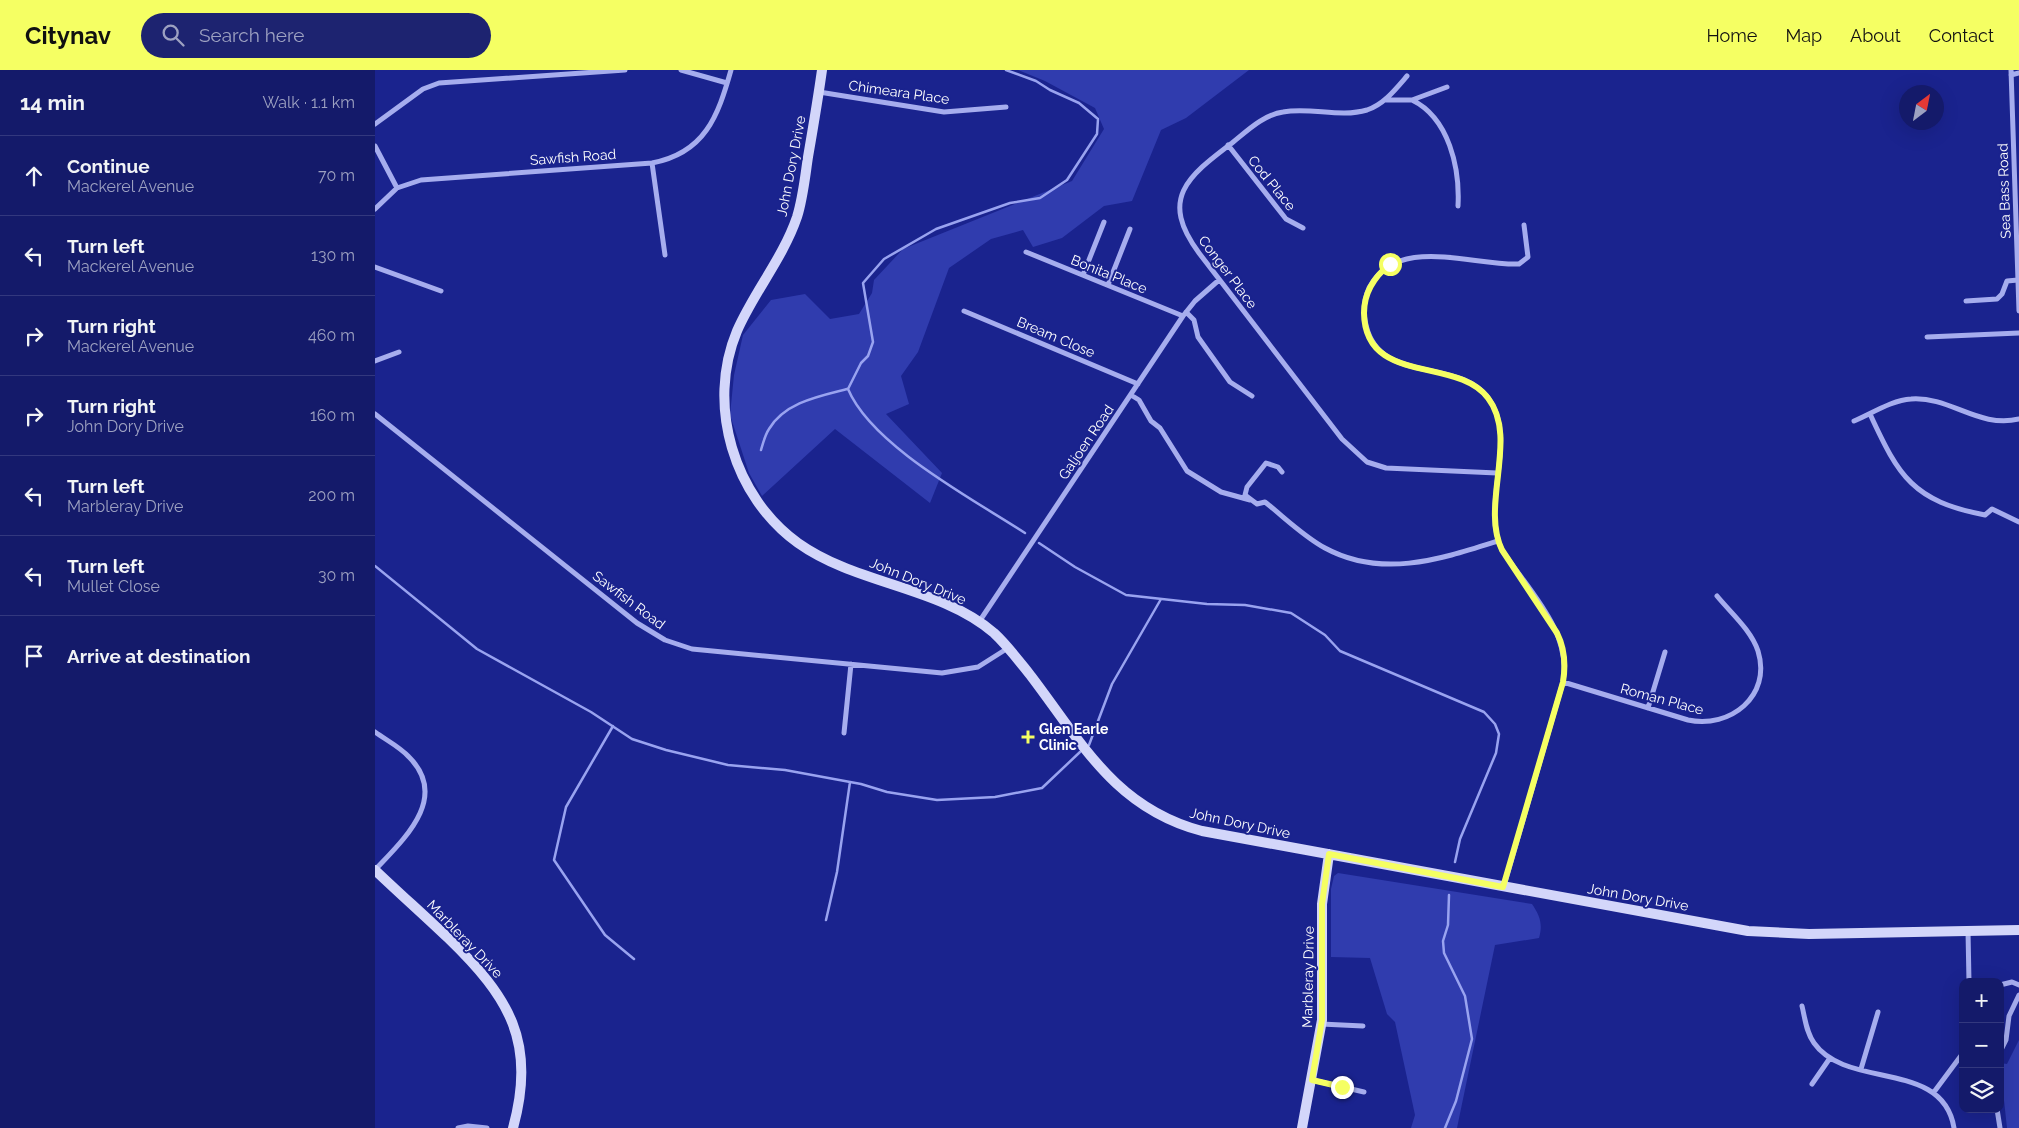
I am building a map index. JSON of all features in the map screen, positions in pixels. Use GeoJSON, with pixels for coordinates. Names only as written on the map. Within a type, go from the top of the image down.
{"type":"FeatureCollection","features":[{"type":"Feature","properties":{"kind":"street"},"geometry":{"type":"LineString","coordinates":[[375,124],[423,89],[439,83],[625,70]]}},
{"type":"Feature","properties":{"kind":"street"},"geometry":{"type":"LineString","coordinates":[[681,70],[727,83]]}},
{"type":"Feature","properties":{"kind":"street","name":"Sawfish Road"},"geometry":{"type":"LineString","coordinates":[[375,209],[397,188],[430,178],[652,162],[678,155],[703,136],[719,109],[731,70]]}},
{"type":"Feature","properties":{"kind":"street","name":"John Dory Drive"},"geometry":{"type":"LineString","coordinates":[[822,70],[803,191],[796,219],[741,324],[729,358],[725,400],[731,444],[741,472],[754,496],[774,522],[797,542],[832,562],[933,600],[979,622],[1008,648],[1100,768],[1119,788],[1139,803],[1169,820],[1195,829],[1503,887],[1770,933],[2019,930]]}},
{"type":"Feature","properties":{"kind":"street"},"geometry":{"type":"LineString","coordinates":[[2011,72],[2019,73]]}},
{"type":"Feature","properties":{"kind":"street","name":"Sea Bass Road"},"geometry":{"type":"LineString","coordinates":[[2011,72],[2017,173],[2019,311]]}},
{"type":"Feature","properties":{"kind":"street","name":"Conger Place"},"geometry":{"type":"LineString","coordinates":[[1407,76],[1385,100],[1370,108],[1352,113],[1296,111],[1274,114],[1259,122],[1228,145],[1190,179],[1182,196],[1180,207],[1183,227],[1187,237],[1219,280],[1342,439],[1359,456],[1372,464],[1386,468],[1497,474]]}},
{"type":"Feature","properties":{"kind":"street"},"geometry":{"type":"LineString","coordinates":[[1385,100],[1412,100],[1447,87]]}},
{"type":"Feature","properties":{"kind":"street","name":"Chimeara Place"},"geometry":{"type":"LineString","coordinates":[[819,92],[944,112],[1006,107]]}},
{"type":"Feature","properties":{"kind":"street"},"geometry":{"type":"LineString","coordinates":[[1412,100],[1429,113],[1448,141],[1457,186],[1457,206]]}},
{"type":"Feature","properties":{"kind":"street","name":"Cod Place"},"geometry":{"type":"LineString","coordinates":[[1228,145],[1286,219],[1303,228]]}},
{"type":"Feature","properties":{"kind":"street"},"geometry":{"type":"LineString","coordinates":[[375,146],[397,188]]}},
{"type":"Feature","properties":{"kind":"street"},"geometry":{"type":"LineString","coordinates":[[652,162],[665,255]]}},
{"type":"Feature","properties":{"kind":"street"},"geometry":{"type":"LineString","coordinates":[[1083,275],[1104,222]]}},
{"type":"Feature","properties":{"kind":"street"},"geometry":{"type":"LineString","coordinates":[[1503,887],[1563,682],[1565,664],[1562,642],[1498,541],[1495,526],[1499,424],[1489,398],[1476,386],[1465,380],[1414,368],[1389,358],[1380,351],[1371,338],[1365,322],[1365,303],[1367,293],[1376,277],[1390,264],[1401,259],[1418,256],[1519,264],[1528,257],[1524,225]]}},
{"type":"Feature","properties":{"kind":"street"},"geometry":{"type":"LineString","coordinates":[[1108,285],[1130,229]]}},
{"type":"Feature","properties":{"kind":"street","name":"Bonita Place"},"geometry":{"type":"LineString","coordinates":[[1026,252],[1185,314]]}},
{"type":"Feature","properties":{"kind":"street"},"geometry":{"type":"LineString","coordinates":[[375,267],[441,291]]}},
{"type":"Feature","properties":{"kind":"street"},"geometry":{"type":"LineString","coordinates":[[1966,301],[1997,299],[2002,294],[2007,281],[2018,276]]}},
{"type":"Feature","properties":{"kind":"street","name":"Galjoen Road"},"geometry":{"type":"LineString","coordinates":[[979,622],[1185,314],[1200,296],[1219,280]]}},
{"type":"Feature","properties":{"kind":"street","name":"Bream Close"},"geometry":{"type":"LineString","coordinates":[[964,311],[1138,384]]}},
{"type":"Feature","properties":{"kind":"street"},"geometry":{"type":"LineString","coordinates":[[1185,314],[1194,320],[1197,335],[1230,382],[1252,396]]}},
{"type":"Feature","properties":{"kind":"street"},"geometry":{"type":"LineString","coordinates":[[1927,337],[2019,333]]}},
{"type":"Feature","properties":{"kind":"street"},"geometry":{"type":"LineString","coordinates":[[375,361],[399,352]]}},
{"type":"Feature","properties":{"kind":"street"},"geometry":{"type":"LineString","coordinates":[[1131,394],[1139,400],[1151,420],[1160,428],[1187,471],[1221,492],[1250,500],[1257,504],[1265,502],[1326,549],[1368,562],[1396,565],[1425,563],[1498,541]]}},
{"type":"Feature","properties":{"kind":"street"},"geometry":{"type":"LineString","coordinates":[[1854,421],[1911,399],[1939,403],[1992,421],[2019,419]]}},
{"type":"Feature","properties":{"kind":"street","name":"Sawfish Road"},"geometry":{"type":"LineString","coordinates":[[375,414],[637,623],[658,636],[692,649],[955,672],[988,662],[1008,648]]}},
{"type":"Feature","properties":{"kind":"street"},"geometry":{"type":"LineString","coordinates":[[1870,414],[1890,458],[1916,488],[1949,506],[1985,515],[1992,509],[2019,522]]}},
{"type":"Feature","properties":{"kind":"street"},"geometry":{"type":"LineString","coordinates":[[1250,500],[1245,495],[1245,490],[1266,463],[1278,467],[1281,472]]}},
{"type":"Feature","properties":{"kind":"street","name":"Roman Place"},"geometry":{"type":"LineString","coordinates":[[1563,682],[1689,720],[1709,723],[1736,713],[1753,693],[1760,668],[1757,650],[1747,631],[1717,596]]}},
{"type":"Feature","properties":{"kind":"street"},"geometry":{"type":"LineString","coordinates":[[1647,708],[1665,652]]}},
{"type":"Feature","properties":{"kind":"street"},"geometry":{"type":"LineString","coordinates":[[844,733],[851,664]]}},
{"type":"Feature","properties":{"kind":"street"},"geometry":{"type":"LineString","coordinates":[[375,732],[410,758],[419,770],[424,792],[421,812],[414,826],[375,870]]}},
{"type":"Feature","properties":{"kind":"street","name":"Marbleray Drive"},"geometry":{"type":"LineString","coordinates":[[1302,1128],[1321,1024],[1322,904],[1329,854]]}},
{"type":"Feature","properties":{"kind":"street","name":"Marbleray Drive"},"geometry":{"type":"LineString","coordinates":[[375,870],[464,954],[488,980],[505,1005],[518,1040],[522,1070],[521,1090],[513,1128]]}},
{"type":"Feature","properties":{"kind":"street"},"geometry":{"type":"LineString","coordinates":[[1968,931],[1969,978]]}},
{"type":"Feature","properties":{"kind":"street"},"geometry":{"type":"LineString","coordinates":[[2004,984],[2013,982],[2019,985]]}},
{"type":"Feature","properties":{"kind":"street"},"geometry":{"type":"LineString","coordinates":[[2004,1044],[2009,1019],[2019,995]]}},
{"type":"Feature","properties":{"kind":"street"},"geometry":{"type":"LineString","coordinates":[[1802,1006],[1811,1038],[1830,1058],[1921,1086],[1934,1092],[1946,1106],[1954,1128]]}},
{"type":"Feature","properties":{"kind":"street"},"geometry":{"type":"LineString","coordinates":[[1861,1069],[1878,1012]]}},
{"type":"Feature","properties":{"kind":"street"},"geometry":{"type":"LineString","coordinates":[[1321,1024],[1363,1026]]}},
{"type":"Feature","properties":{"kind":"street"},"geometry":{"type":"LineString","coordinates":[[1812,1084],[1830,1058]]}},
{"type":"Feature","properties":{"kind":"street"},"geometry":{"type":"LineString","coordinates":[[1934,1092],[1959,1058]]}},
{"type":"Feature","properties":{"kind":"street"},"geometry":{"type":"LineString","coordinates":[[1312,1080],[1364,1092]]}},
{"type":"Feature","properties":{"kind":"street"},"geometry":{"type":"LineString","coordinates":[[1998,1113],[2000,1128]]}},
{"type":"Feature","properties":{"kind":"street"},"geometry":{"type":"LineString","coordinates":[[458,1128],[468,1126],[487,1128]]}},
{"type":"Feature","properties":{"kind":"shaded area"},"geometry":{"type":"Polygon","coordinates":[[[1018,70],[1249,70],[1186,118],[1161,130],[1132,201],[1104,206],[1062,238],[1033,247],[1023,230],[991,239],[949,268],[918,352],[901,376],[909,404],[886,414],[942,473],[930,503],[835,429],[762,496],[749,473],[730,415],[734,375],[743,335],[771,300],[805,294],[830,319],[859,314],[872,293],[874,280],[903,249],[1072,181],[1104,129],[1095,108],[1045,81],[1018,70]]]}},
{"type":"Feature","properties":{"kind":"shaded area"},"geometry":{"type":"Polygon","coordinates":[[[1338,873],[1532,904],[1537,912],[1541,924],[1539,938],[1495,945],[1457,1128],[1411,1128],[1415,1115],[1395,1022],[1387,1014],[1370,958],[1331,957],[1331,889],[1334,876],[1338,873]]]}},
{"type":"Feature","properties":{"kind":"shaded area"},"geometry":{"type":"Polygon","coordinates":[[[2019,1040],[2019,1128],[2007,1128],[2004,1100],[2004,1064],[2007,1064],[2019,1040]]]}},
{"type":"Feature","properties":{"kind":"waterway"},"geometry":{"type":"LineString","coordinates":[[1006,70],[1036,81],[1050,90],[1079,103],[1098,119],[1097,134],[1067,180],[1040,198],[1010,203],[936,229],[884,259],[863,283],[873,342],[868,356],[861,363],[848,389],[860,410],[878,431],[901,451],[952,488],[1025,533]]}},
{"type":"Feature","properties":{"kind":"waterway"},"geometry":{"type":"LineString","coordinates":[[761,450],[769,429],[784,412],[804,402],[847,389]]}},
{"type":"Feature","properties":{"kind":"waterway"},"geometry":{"type":"LineString","coordinates":[[1039,543],[1075,567],[1126,595],[1207,604],[1245,605],[1291,613],[1325,635],[1340,651],[1484,712],[1495,724],[1499,734],[1496,753],[1460,839],[1455,862]]}},
{"type":"Feature","properties":{"kind":"waterway"},"geometry":{"type":"LineString","coordinates":[[375,566],[477,649],[591,712],[632,739],[666,750],[728,765],[785,770],[861,784],[887,792],[937,800],[995,797],[1042,788],[1080,752]]}},
{"type":"Feature","properties":{"kind":"waterway"},"geometry":{"type":"LineString","coordinates":[[1089,745],[1112,684],[1161,599]]}},
{"type":"Feature","properties":{"kind":"waterway"},"geometry":{"type":"LineString","coordinates":[[613,726],[566,807],[554,860],[605,935],[634,959]]}},
{"type":"Feature","properties":{"kind":"waterway"},"geometry":{"type":"LineString","coordinates":[[826,920],[837,872],[850,782]]}},
{"type":"Feature","properties":{"kind":"waterway"},"geometry":{"type":"LineString","coordinates":[[1445,1128],[1456,1101],[1472,1039],[1465,996],[1444,953],[1443,941],[1448,925],[1449,895]]}},
{"type":"Feature","properties":{"kind":"place","name":"Glen Earle Clinic"},"geometry":{"type":"Point","coordinates":[1028,737]}},
{"type":"Feature","properties":{"kind":"route"},"geometry":{"type":"LineString","coordinates":[[1342,1087],[1312,1080],[1322,1020],[1322,904],[1329,854],[1503,887],[1563,682],[1565,664],[1562,642],[1502,550],[1497,536],[1495,511],[1500,436],[1497,415],[1489,398],[1481,390],[1465,380],[1395,362],[1374,344],[1367,329],[1364,313],[1367,293],[1372,282],[1390,264]]}}]}
